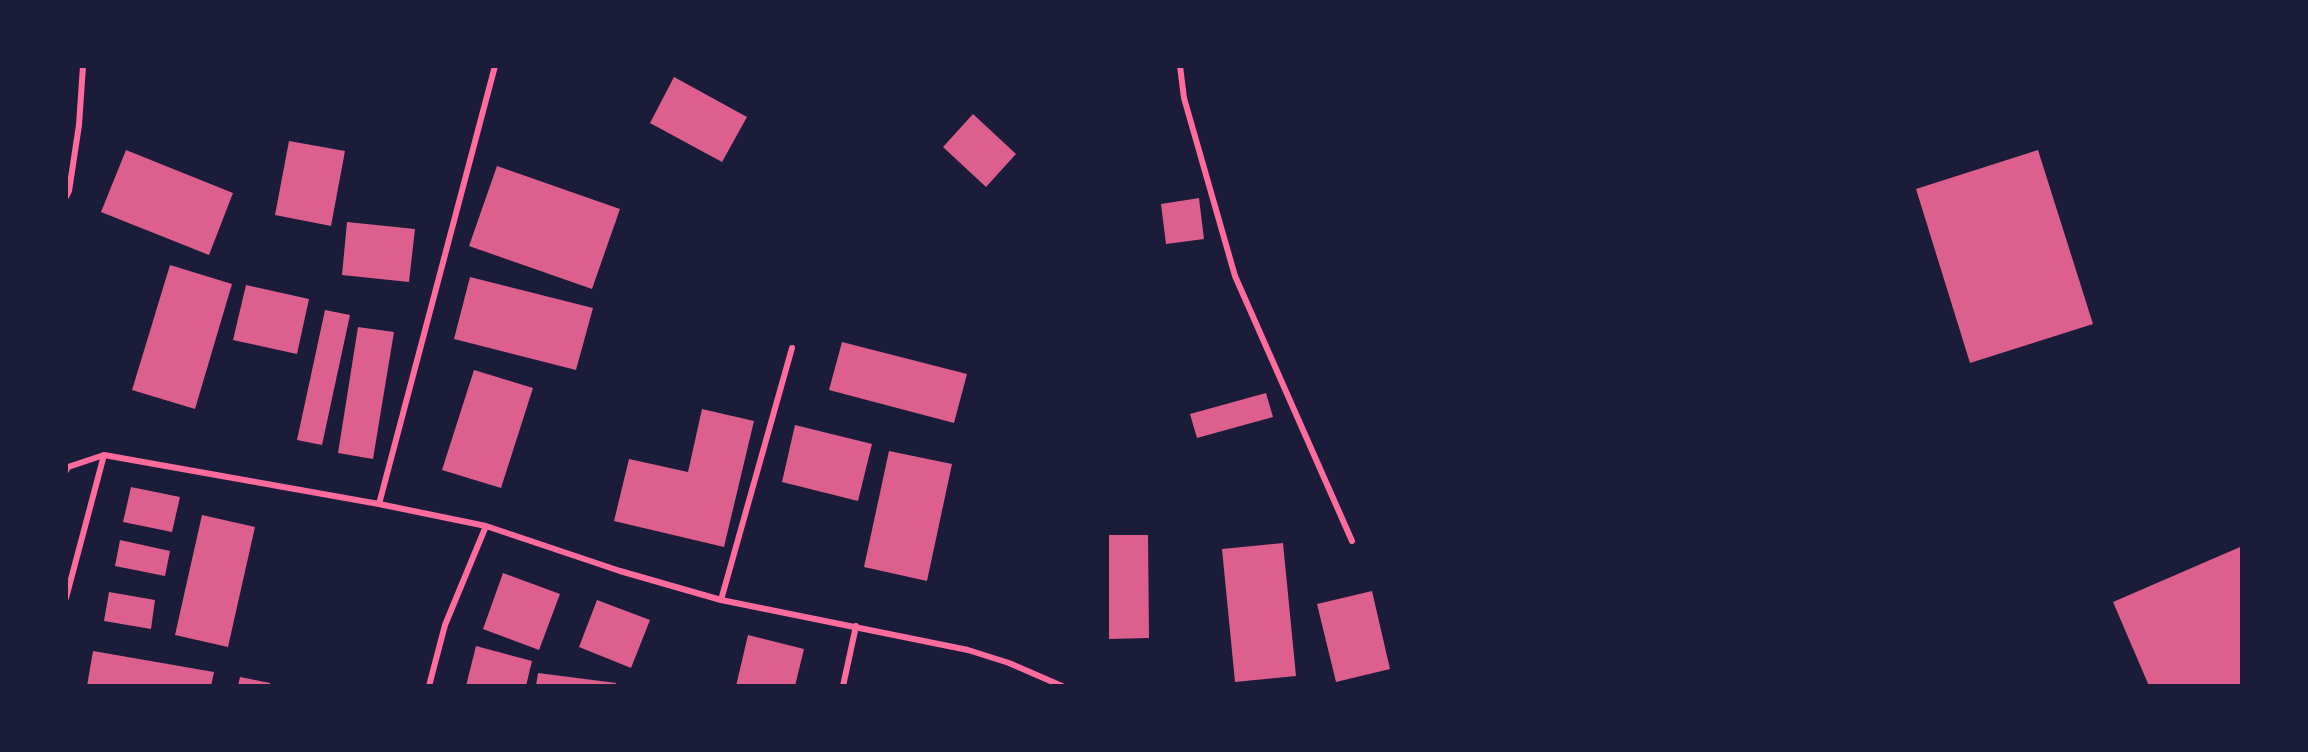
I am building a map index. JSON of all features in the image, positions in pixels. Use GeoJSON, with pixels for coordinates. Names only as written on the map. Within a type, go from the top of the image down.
{"type":"FeatureCollection","features":[{"type":"Feature","properties":{"kind":"street"},"geometry":{"type":"LineString","coordinates":[[66,197],[69,191],[79,125],[83,66]]}},
{"type":"Feature","properties":{"kind":"street"},"geometry":{"type":"LineString","coordinates":[[379,504],[495,66]]}},
{"type":"Feature","properties":{"kind":"street"},"geometry":{"type":"LineString","coordinates":[[1180,66],[1184,98],[1235,276],[1352,541]]}},
{"type":"Feature","properties":{"kind":"street"},"geometry":{"type":"LineString","coordinates":[[721,600],[792,348]]}},
{"type":"Feature","properties":{"kind":"street"},"geometry":{"type":"LineString","coordinates":[[66,598],[104,455]]}},
{"type":"Feature","properties":{"kind":"street"},"geometry":{"type":"LineString","coordinates":[[66,471],[68,468],[104,455],[379,504],[486,526],[620,571],[721,600],[968,650],[1009,663],[1062,686]]}},
{"type":"Feature","properties":{"kind":"street"},"geometry":{"type":"LineString","coordinates":[[429,686],[445,625],[486,526]]}},
{"type":"Feature","properties":{"kind":"street"},"geometry":{"type":"LineString","coordinates":[[843,686],[856,626]]}},
{"type":"Feature","properties":{"kind":"building"},"geometry":{"type":"Polygon","coordinates":[[[674,77],[747,117],[722,162],[650,123],[674,77]]]}},
{"type":"Feature","properties":{"kind":"building"},"geometry":{"type":"Polygon","coordinates":[[[973,114],[1016,154],[986,187],[943,147],[973,114]]]}},
{"type":"Feature","properties":{"kind":"building"},"geometry":{"type":"Polygon","coordinates":[[[289,141],[345,151],[331,226],[275,215],[289,141]]]}},
{"type":"Feature","properties":{"kind":"building"},"geometry":{"type":"Polygon","coordinates":[[[126,150],[233,193],[209,255],[101,212],[126,150]]]}},
{"type":"Feature","properties":{"kind":"building"},"geometry":{"type":"Polygon","coordinates":[[[2038,150],[2093,324],[1970,363],[1916,189],[2038,150]]]}},
{"type":"Feature","properties":{"kind":"building"},"geometry":{"type":"Polygon","coordinates":[[[497,166],[620,209],[592,289],[469,246],[497,166]]]}},
{"type":"Feature","properties":{"kind":"building"},"geometry":{"type":"Polygon","coordinates":[[[1199,198],[1204,239],[1166,244],[1161,204],[1199,198]]]}},
{"type":"Feature","properties":{"kind":"building"},"geometry":{"type":"Polygon","coordinates":[[[347,222],[415,229],[409,282],[342,275],[347,222]]]}},
{"type":"Feature","properties":{"kind":"building"},"geometry":{"type":"Polygon","coordinates":[[[170,265],[232,284],[195,409],[132,390],[170,265]]]}},
{"type":"Feature","properties":{"kind":"building"},"geometry":{"type":"Polygon","coordinates":[[[470,277],[593,308],[576,370],[454,339],[470,277]]]}},
{"type":"Feature","properties":{"kind":"building"},"geometry":{"type":"Polygon","coordinates":[[[246,285],[309,299],[297,354],[233,340],[246,285]]]}},
{"type":"Feature","properties":{"kind":"building"},"geometry":{"type":"Polygon","coordinates":[[[325,310],[350,315],[322,445],[297,440],[325,310]]]}},
{"type":"Feature","properties":{"kind":"building"},"geometry":{"type":"Polygon","coordinates":[[[358,327],[394,332],[373,459],[338,453],[358,327]]]}},
{"type":"Feature","properties":{"kind":"building"},"geometry":{"type":"Polygon","coordinates":[[[842,342],[967,374],[954,423],[829,390],[842,342]]]}},
{"type":"Feature","properties":{"kind":"building"},"geometry":{"type":"Polygon","coordinates":[[[474,370],[533,388],[501,488],[442,470],[474,370]]]}},
{"type":"Feature","properties":{"kind":"building"},"geometry":{"type":"Polygon","coordinates":[[[1266,393],[1273,417],[1197,438],[1190,414],[1266,393]]]}},
{"type":"Feature","properties":{"kind":"building"},"geometry":{"type":"Polygon","coordinates":[[[702,409],[754,421],[724,547],[614,521],[629,459],[688,472],[702,409]]]}},
{"type":"Feature","properties":{"kind":"building"},"geometry":{"type":"Polygon","coordinates":[[[795,425],[872,444],[858,501],[782,482],[795,425]]]}},
{"type":"Feature","properties":{"kind":"building"},"geometry":{"type":"Polygon","coordinates":[[[889,451],[952,464],[927,581],[864,567],[889,451]]]}},
{"type":"Feature","properties":{"kind":"building"},"geometry":{"type":"Polygon","coordinates":[[[131,487],[180,497],[172,532],[123,522],[131,487]]]}},
{"type":"Feature","properties":{"kind":"building"},"geometry":{"type":"Polygon","coordinates":[[[202,515],[255,527],[228,647],[175,635],[202,515]]]}},
{"type":"Feature","properties":{"kind":"building"},"geometry":{"type":"Polygon","coordinates":[[[1109,535],[1148,535],[1149,638],[1109,639],[1109,535]]]}},
{"type":"Feature","properties":{"kind":"building"},"geometry":{"type":"Polygon","coordinates":[[[120,540],[170,551],[165,576],[115,566],[120,540]]]}},
{"type":"Feature","properties":{"kind":"building"},"geometry":{"type":"Polygon","coordinates":[[[1283,543],[1296,676],[1235,682],[1222,549],[1283,543]]]}},
{"type":"Feature","properties":{"kind":"building"},"geometry":{"type":"Polygon","coordinates":[[[2240,547],[2242,552],[2242,686],[2149,686],[2113,602],[2240,547]]]}},
{"type":"Feature","properties":{"kind":"building"},"geometry":{"type":"Polygon","coordinates":[[[503,573],[560,594],[539,650],[483,629],[503,573]]]}},
{"type":"Feature","properties":{"kind":"building"},"geometry":{"type":"Polygon","coordinates":[[[1372,591],[1390,669],[1336,682],[1317,604],[1372,591]]]}},
{"type":"Feature","properties":{"kind":"building"},"geometry":{"type":"Polygon","coordinates":[[[109,592],[155,600],[151,629],[104,621],[109,592]]]}},
{"type":"Feature","properties":{"kind":"building"},"geometry":{"type":"Polygon","coordinates":[[[597,600],[650,620],[631,668],[579,647],[597,600]]]}},
{"type":"Feature","properties":{"kind":"building"},"geometry":{"type":"Polygon","coordinates":[[[748,635],[804,649],[795,686],[736,686],[748,635]]]}},
{"type":"Feature","properties":{"kind":"building"},"geometry":{"type":"Polygon","coordinates":[[[476,646],[532,661],[526,686],[466,686],[476,646]]]}},
{"type":"Feature","properties":{"kind":"building"},"geometry":{"type":"Polygon","coordinates":[[[93,651],[214,672],[211,686],[87,686],[93,651]]]}},
{"type":"Feature","properties":{"kind":"building"},"geometry":{"type":"Polygon","coordinates":[[[538,673],[616,683],[615,686],[536,686],[538,673]]]}},
{"type":"Feature","properties":{"kind":"building"},"geometry":{"type":"Polygon","coordinates":[[[240,677],[270,683],[270,686],[238,686],[240,677]]]}}]}
